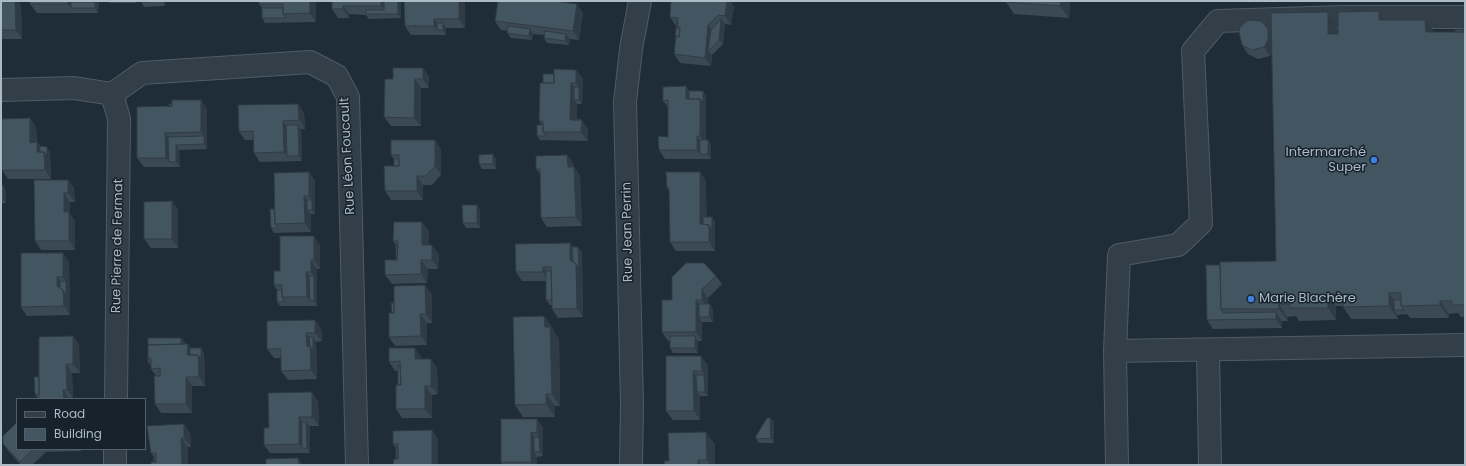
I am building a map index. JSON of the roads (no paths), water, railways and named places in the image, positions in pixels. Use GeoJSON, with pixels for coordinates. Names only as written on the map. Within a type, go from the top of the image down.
{"type":"FeatureCollection","features":[{"type":"Feature","properties":{"kind":"street","name":"Rue Jean Perrin"},"geometry":{"type":"LineString","coordinates":[[631,465],[632,404],[625,102],[631,49],[640,1]]}},
{"type":"Feature","properties":{"kind":"street"},"geometry":{"type":"LineString","coordinates":[[1117,465],[1115,351],[1119,256],[1178,245],[1201,223],[1193,51],[1218,21],[1342,17],[1465,17]]}},
{"type":"Feature","properties":{"kind":"street","name":"Rue Léon Foucault"},"geometry":{"type":"LineString","coordinates":[[112,94],[142,73],[310,62],[337,76],[348,97],[357,465]]}},
{"type":"Feature","properties":{"kind":"street"},"geometry":{"type":"LineString","coordinates":[[1,90],[74,88],[112,94]]}},
{"type":"Feature","properties":{"kind":"street","name":"Rue Pierre de Fermat"},"geometry":{"type":"LineString","coordinates":[[112,94],[119,119],[116,398]]}},
{"type":"Feature","properties":{"kind":"street"},"geometry":{"type":"LineString","coordinates":[[1115,351],[1465,345]]}},
{"type":"Feature","properties":{"kind":"street"},"geometry":{"type":"LineString","coordinates":[[1208,350],[1210,465]]}},
{"type":"Feature","properties":{"kind":"street"},"geometry":{"type":"LineString","coordinates":[[115,465],[116,450]]}},
{"type":"Feature","properties":{"kind":"place","name":"Intermarché Super"},"geometry":{"type":"Point","coordinates":[1374,160]}},
{"type":"Feature","properties":{"kind":"place","name":"Marie Blachère"},"geometry":{"type":"Point","coordinates":[1251,299]}}]}
